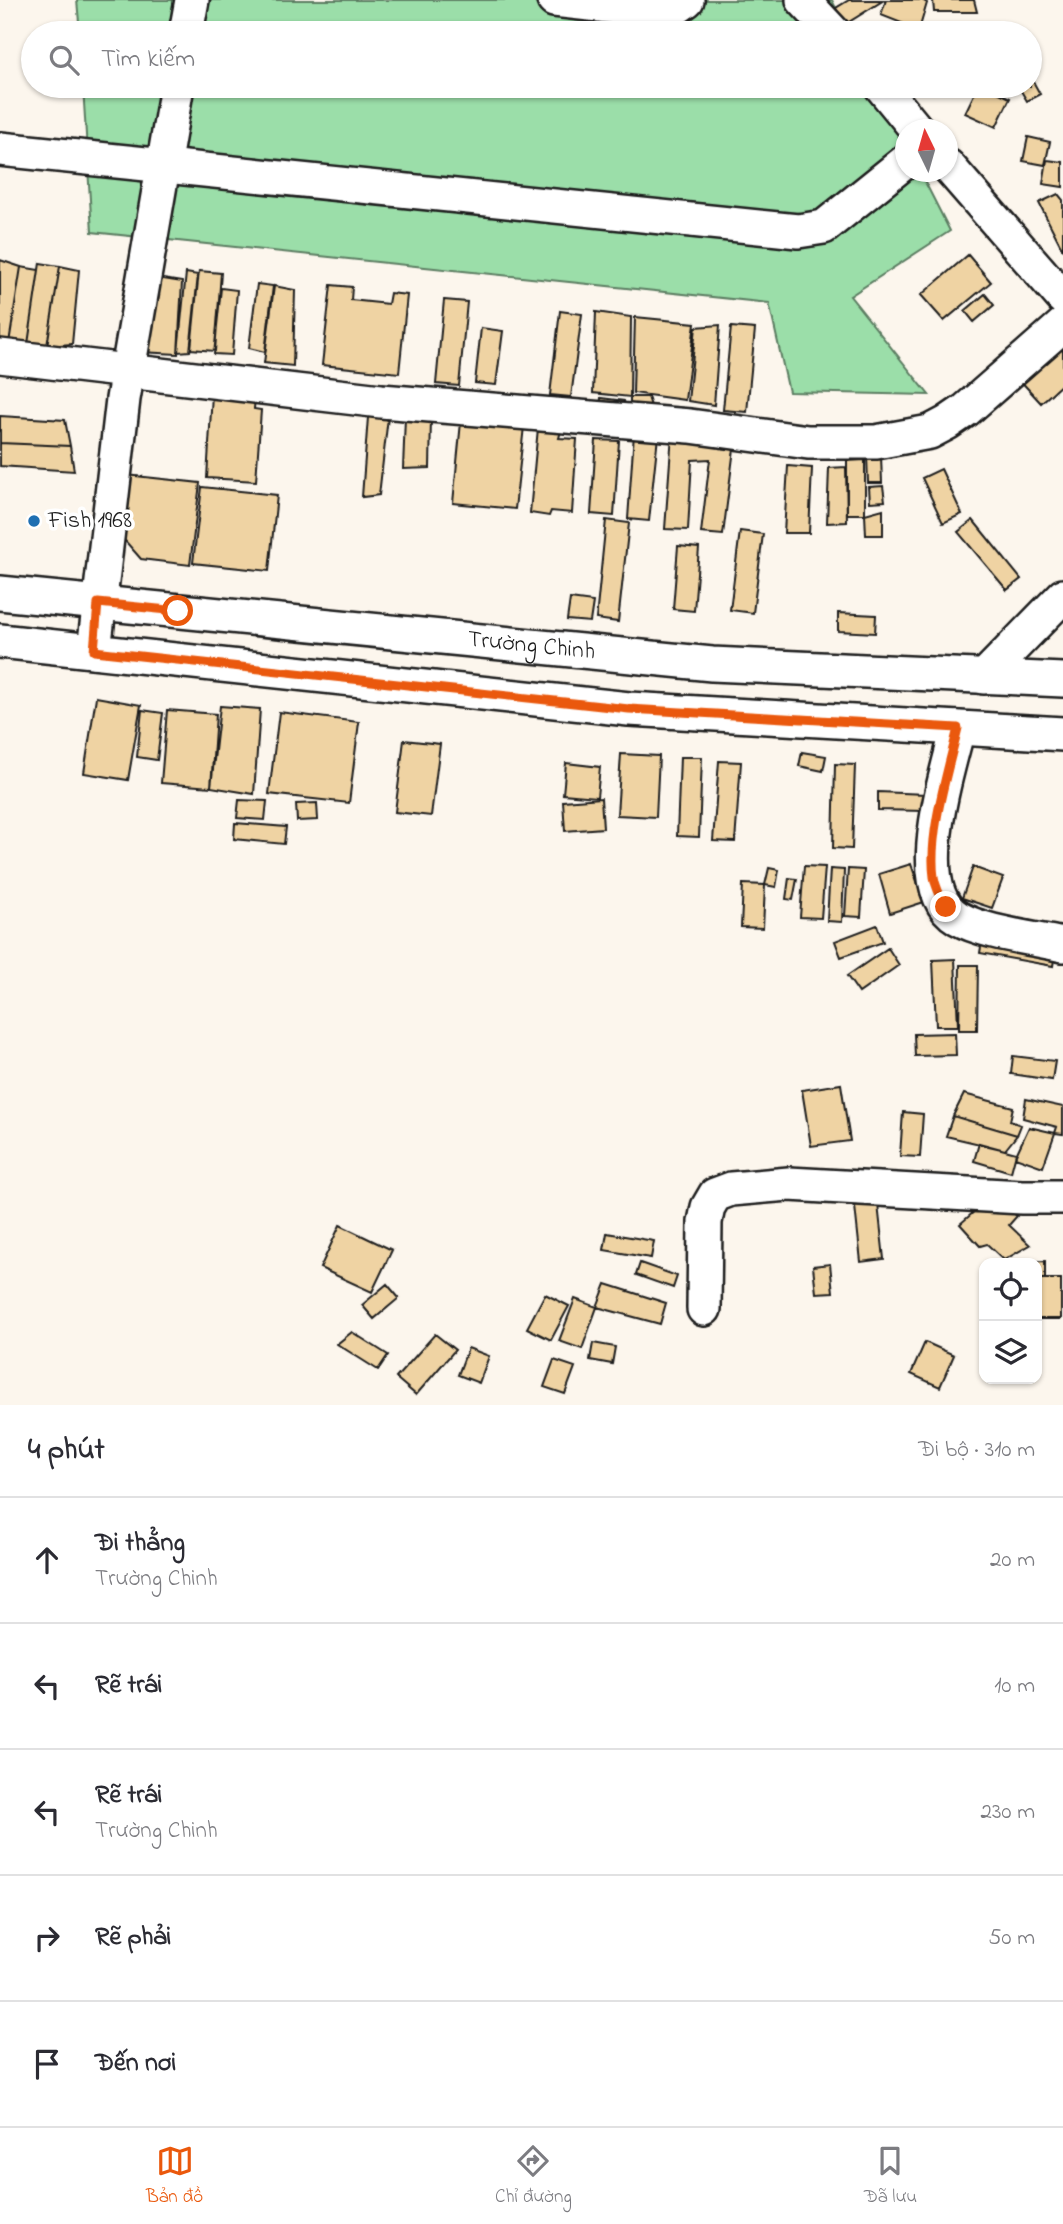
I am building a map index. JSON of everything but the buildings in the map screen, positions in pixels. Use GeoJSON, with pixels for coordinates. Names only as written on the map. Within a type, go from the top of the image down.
{"type":"FeatureCollection","features":[{"type":"Feature","properties":{"kind":"street"},"geometry":{"type":"LineString","coordinates":[[188,21],[192,0]]}},
{"type":"Feature","properties":{"kind":"street"},"geometry":{"type":"LineString","coordinates":[[554,0],[644,10],[673,10],[687,0]]}},
{"type":"Feature","properties":{"kind":"street"},"geometry":{"type":"LineString","coordinates":[[803,0],[823,21]]}},
{"type":"Feature","properties":{"kind":"street"},"geometry":{"type":"LineString","coordinates":[[94,651],[123,399],[175,98]]}},
{"type":"Feature","properties":{"kind":"street"},"geometry":{"type":"LineString","coordinates":[[891,98],[908,119]]}},
{"type":"Feature","properties":{"kind":"street"},"geometry":{"type":"LineString","coordinates":[[0,149],[798,232],[824,227],[895,169]]}},
{"type":"Feature","properties":{"kind":"street"},"geometry":{"type":"LineString","coordinates":[[958,179],[1063,298]]}},
{"type":"Feature","properties":{"kind":"street"},"geometry":{"type":"LineString","coordinates":[[0,356],[394,403],[690,426],[808,442],[876,442],[930,432],[947,423],[1063,325]]}},
{"type":"Feature","properties":{"kind":"street","name":"Trường Chinh"},"geometry":{"type":"LineString","coordinates":[[0,593],[712,664],[1063,680]]}},
{"type":"Feature","properties":{"kind":"street"},"geometry":{"type":"LineString","coordinates":[[984,677],[1063,596]]}},
{"type":"Feature","properties":{"kind":"street"},"geometry":{"type":"LineString","coordinates":[[0,642],[629,709],[1063,734]]}},
{"type":"Feature","properties":{"kind":"street"},"geometry":{"type":"LineString","coordinates":[[958,728],[937,823],[933,862],[937,891],[946,907],[964,920],[1063,945]]}},
{"type":"Feature","properties":{"kind":"street"},"geometry":{"type":"LineString","coordinates":[[704,1309],[705,1222],[708,1207],[715,1195],[732,1189],[789,1184],[1022,1197],[1063,1196]]}},
{"type":"Feature","properties":{"kind":"green space"},"geometry":{"type":"Polygon","coordinates":[[[77,0],[832,0],[842,21],[79,21],[77,0]]]}},
{"type":"Feature","properties":{"kind":"green space"},"geometry":{"type":"Polygon","coordinates":[[[84,98],[881,98],[895,125],[895,182],[925,182],[950,231],[850,296],[929,395],[789,392],[769,303],[92,232],[84,98]]]}},
{"type":"Feature","properties":{"kind":"place","name":"Fish 1968"},"geometry":{"type":"Point","coordinates":[34,521]}},
{"type":"Feature","properties":{"kind":"route"},"geometry":{"type":"LineString","coordinates":[[178,611],[98,603],[94,651],[629,709],[958,728],[937,823],[933,862],[937,891],[946,907]]}}]}
